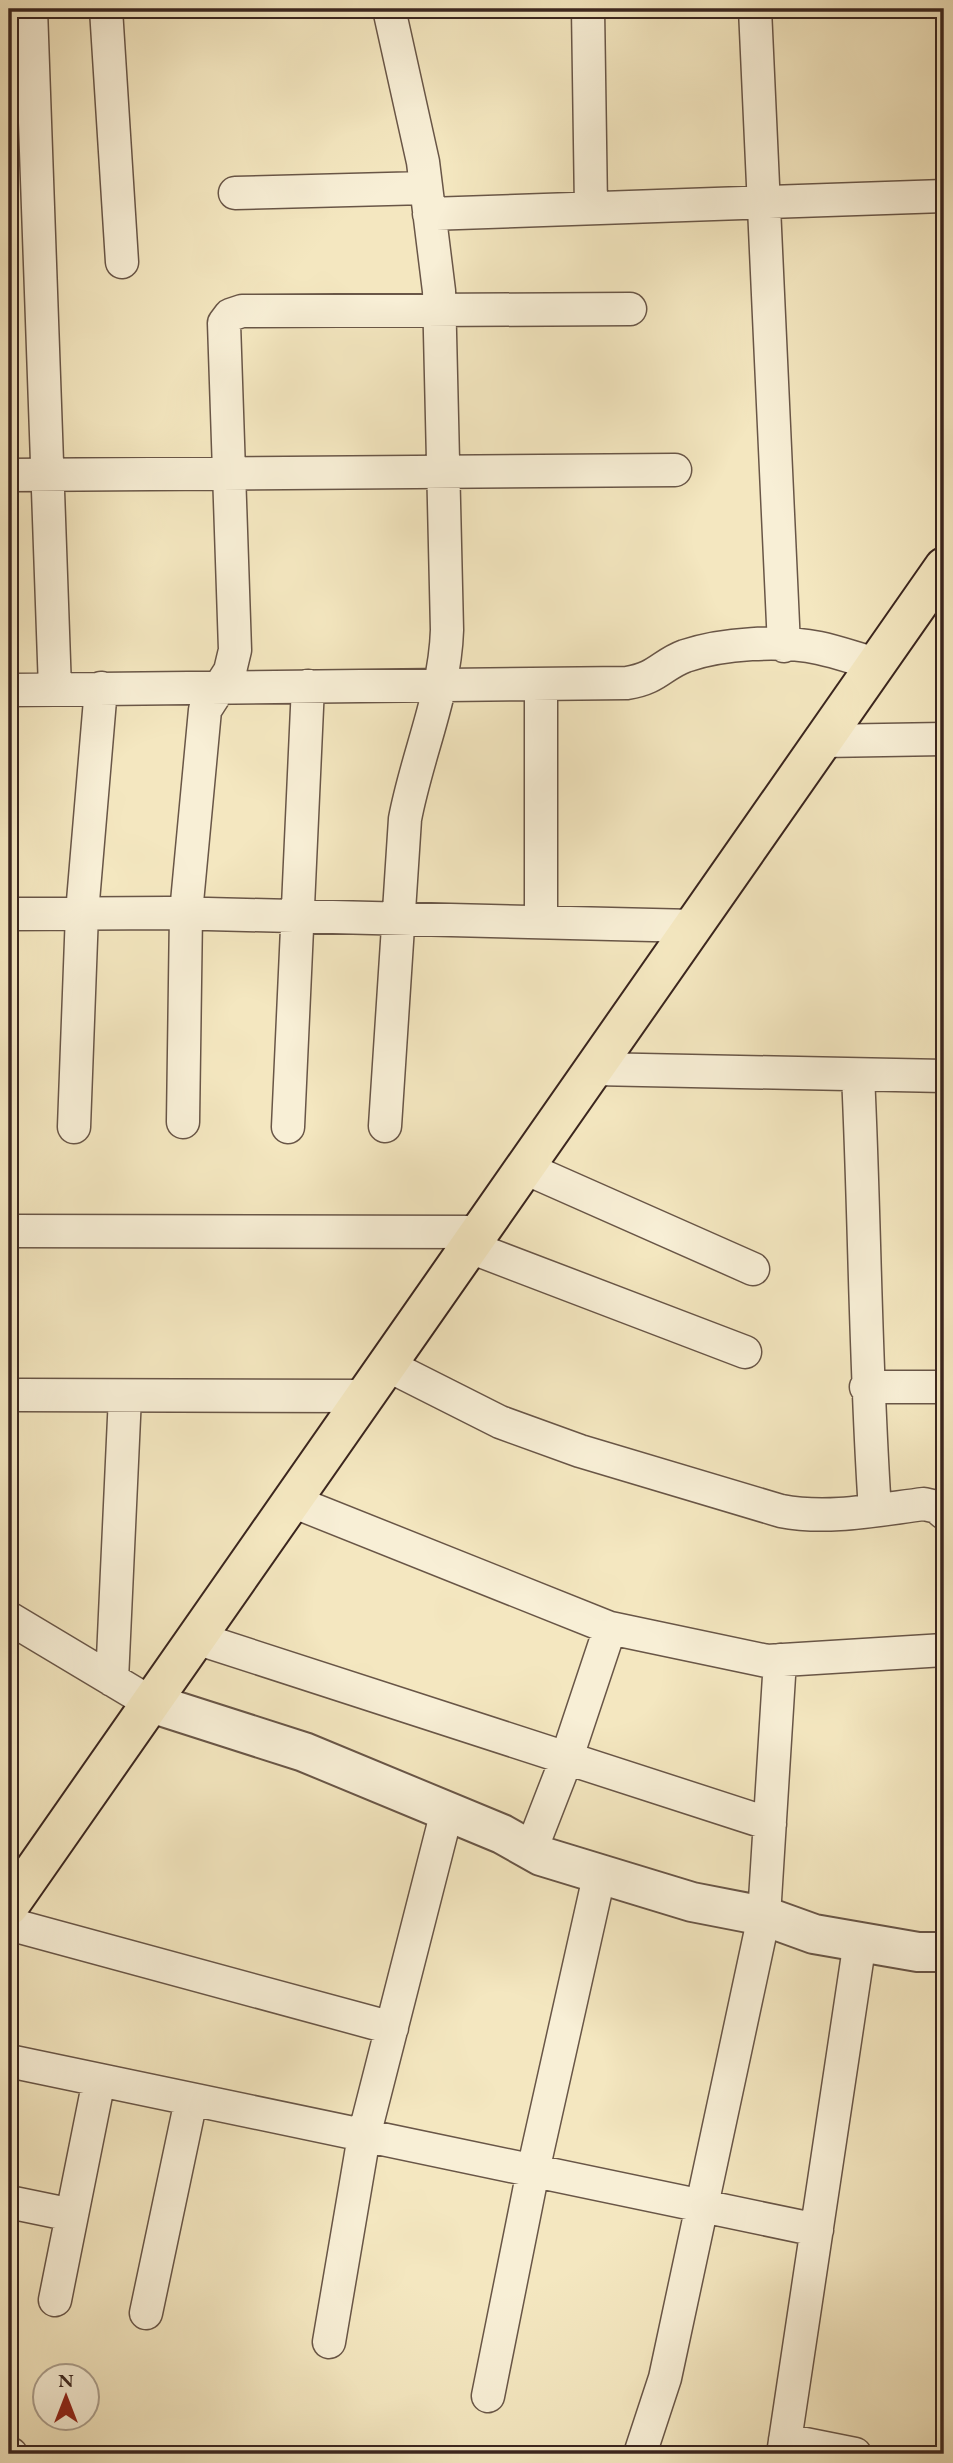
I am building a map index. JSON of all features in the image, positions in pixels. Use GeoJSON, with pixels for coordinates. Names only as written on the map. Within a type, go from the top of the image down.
{"type":"FeatureCollection","features":[{"type":"Feature","properties":{"kind":"main road"},"geometry":{"type":"LineString","coordinates":[[9,1906],[944,568]]}},
{"type":"Feature","properties":{"kind":"street"},"geometry":{"type":"LineString","coordinates":[[31,9],[55,689]]}},
{"type":"Feature","properties":{"kind":"street"},"geometry":{"type":"LineString","coordinates":[[106,9],[122,262]]}},
{"type":"Feature","properties":{"kind":"street"},"geometry":{"type":"LineString","coordinates":[[384,1126],[398,918],[411,789],[446,666],[447,631],[439,309],[428,201],[389,9]]}},
{"type":"Feature","properties":{"kind":"street"},"geometry":{"type":"LineString","coordinates":[[588,9],[591,208]]}},
{"type":"Feature","properties":{"kind":"street"},"geometry":{"type":"LineString","coordinates":[[754,9],[784,646]]}},
{"type":"Feature","properties":{"kind":"street"},"geometry":{"type":"LineString","coordinates":[[235,193],[591,208],[944,196]]}},
{"type":"Feature","properties":{"kind":"street"},"geometry":{"type":"LineString","coordinates":[[183,1122],[186,913],[205,710],[230,671],[235,650],[224,323],[230,315],[242,311],[630,309]]}},
{"type":"Feature","properties":{"kind":"street"},"geometry":{"type":"LineString","coordinates":[[9,475],[675,470]]}},
{"type":"Feature","properties":{"kind":"street"},"geometry":{"type":"LineString","coordinates":[[9,690],[221,685],[440,687],[648,680],[682,657],[703,651],[784,646],[817,648],[876,664]]}},
{"type":"Feature","properties":{"kind":"street"},"geometry":{"type":"LineString","coordinates":[[541,685],[541,922]]}},
{"type":"Feature","properties":{"kind":"street"},"geometry":{"type":"LineString","coordinates":[[288,1127],[308,686]]}},
{"type":"Feature","properties":{"kind":"street"},"geometry":{"type":"LineString","coordinates":[[74,1127],[82,913],[101,688]]}},
{"type":"Feature","properties":{"kind":"street"},"geometry":{"type":"LineString","coordinates":[[823,741],[944,739]]}},
{"type":"Feature","properties":{"kind":"street"},"geometry":{"type":"LineString","coordinates":[[9,914],[186,913],[694,926]]}},
{"type":"Feature","properties":{"kind":"street"},"geometry":{"type":"LineString","coordinates":[[594,1069],[944,1076]]}},
{"type":"Feature","properties":{"kind":"street"},"geometry":{"type":"LineString","coordinates":[[858,1075],[866,1260],[866,1387],[875,1510]]}},
{"type":"Feature","properties":{"kind":"street"},"geometry":{"type":"LineString","coordinates":[[525,1168],[753,1269]]}},
{"type":"Feature","properties":{"kind":"street"},"geometry":{"type":"LineString","coordinates":[[9,1231],[475,1240],[745,1352]]}},
{"type":"Feature","properties":{"kind":"street"},"geometry":{"type":"LineString","coordinates":[[20,1395],[125,1396],[376,1381],[580,1451],[781,1511],[804,1516],[924,1504],[937,1507],[944,1513]]}},
{"type":"Feature","properties":{"kind":"street"},"geometry":{"type":"LineString","coordinates":[[866,1387],[944,1387]]}},
{"type":"Feature","properties":{"kind":"street"},"geometry":{"type":"LineString","coordinates":[[113,1680],[125,1396]]}},
{"type":"Feature","properties":{"kind":"street"},"geometry":{"type":"LineString","coordinates":[[292,1501],[610,1628],[767,1661],[944,1650]]}},
{"type":"Feature","properties":{"kind":"street"},"geometry":{"type":"LineString","coordinates":[[9,1618],[151,1703],[304,1752],[447,1811],[531,1850],[692,1902],[764,1916],[814,1934],[918,1952],[944,1952]]}},
{"type":"Feature","properties":{"kind":"street"},"geometry":{"type":"LineString","coordinates":[[531,1850],[566,1760],[610,1628]]}},
{"type":"Feature","properties":{"kind":"street"},"geometry":{"type":"LineString","coordinates":[[196,1637],[566,1760],[770,1824]]}},
{"type":"Feature","properties":{"kind":"street"},"geometry":{"type":"LineString","coordinates":[[640,2454],[665,2378],[764,1916],[780,1660]]}},
{"type":"Feature","properties":{"kind":"street"},"geometry":{"type":"LineString","coordinates":[[329,2342],[364,2136],[447,1811]]}},
{"type":"Feature","properties":{"kind":"street"},"geometry":{"type":"LineString","coordinates":[[488,2396],[533,2171],[600,1872]]}},
{"type":"Feature","properties":{"kind":"street"},"geometry":{"type":"LineString","coordinates":[[9,1924],[391,2028]]}},
{"type":"Feature","properties":{"kind":"street"},"geometry":{"type":"LineString","coordinates":[[855,2454],[784,2447],[860,1941]]}},
{"type":"Feature","properties":{"kind":"street"},"geometry":{"type":"LineString","coordinates":[[9,2061],[817,2230]]}},
{"type":"Feature","properties":{"kind":"street"},"geometry":{"type":"LineString","coordinates":[[55,2300],[99,2080]]}},
{"type":"Feature","properties":{"kind":"street"},"geometry":{"type":"LineString","coordinates":[[146,2313],[191,2100]]}},
{"type":"Feature","properties":{"kind":"street"},"geometry":{"type":"LineString","coordinates":[[9,2202],[72,2216]]}}]}
